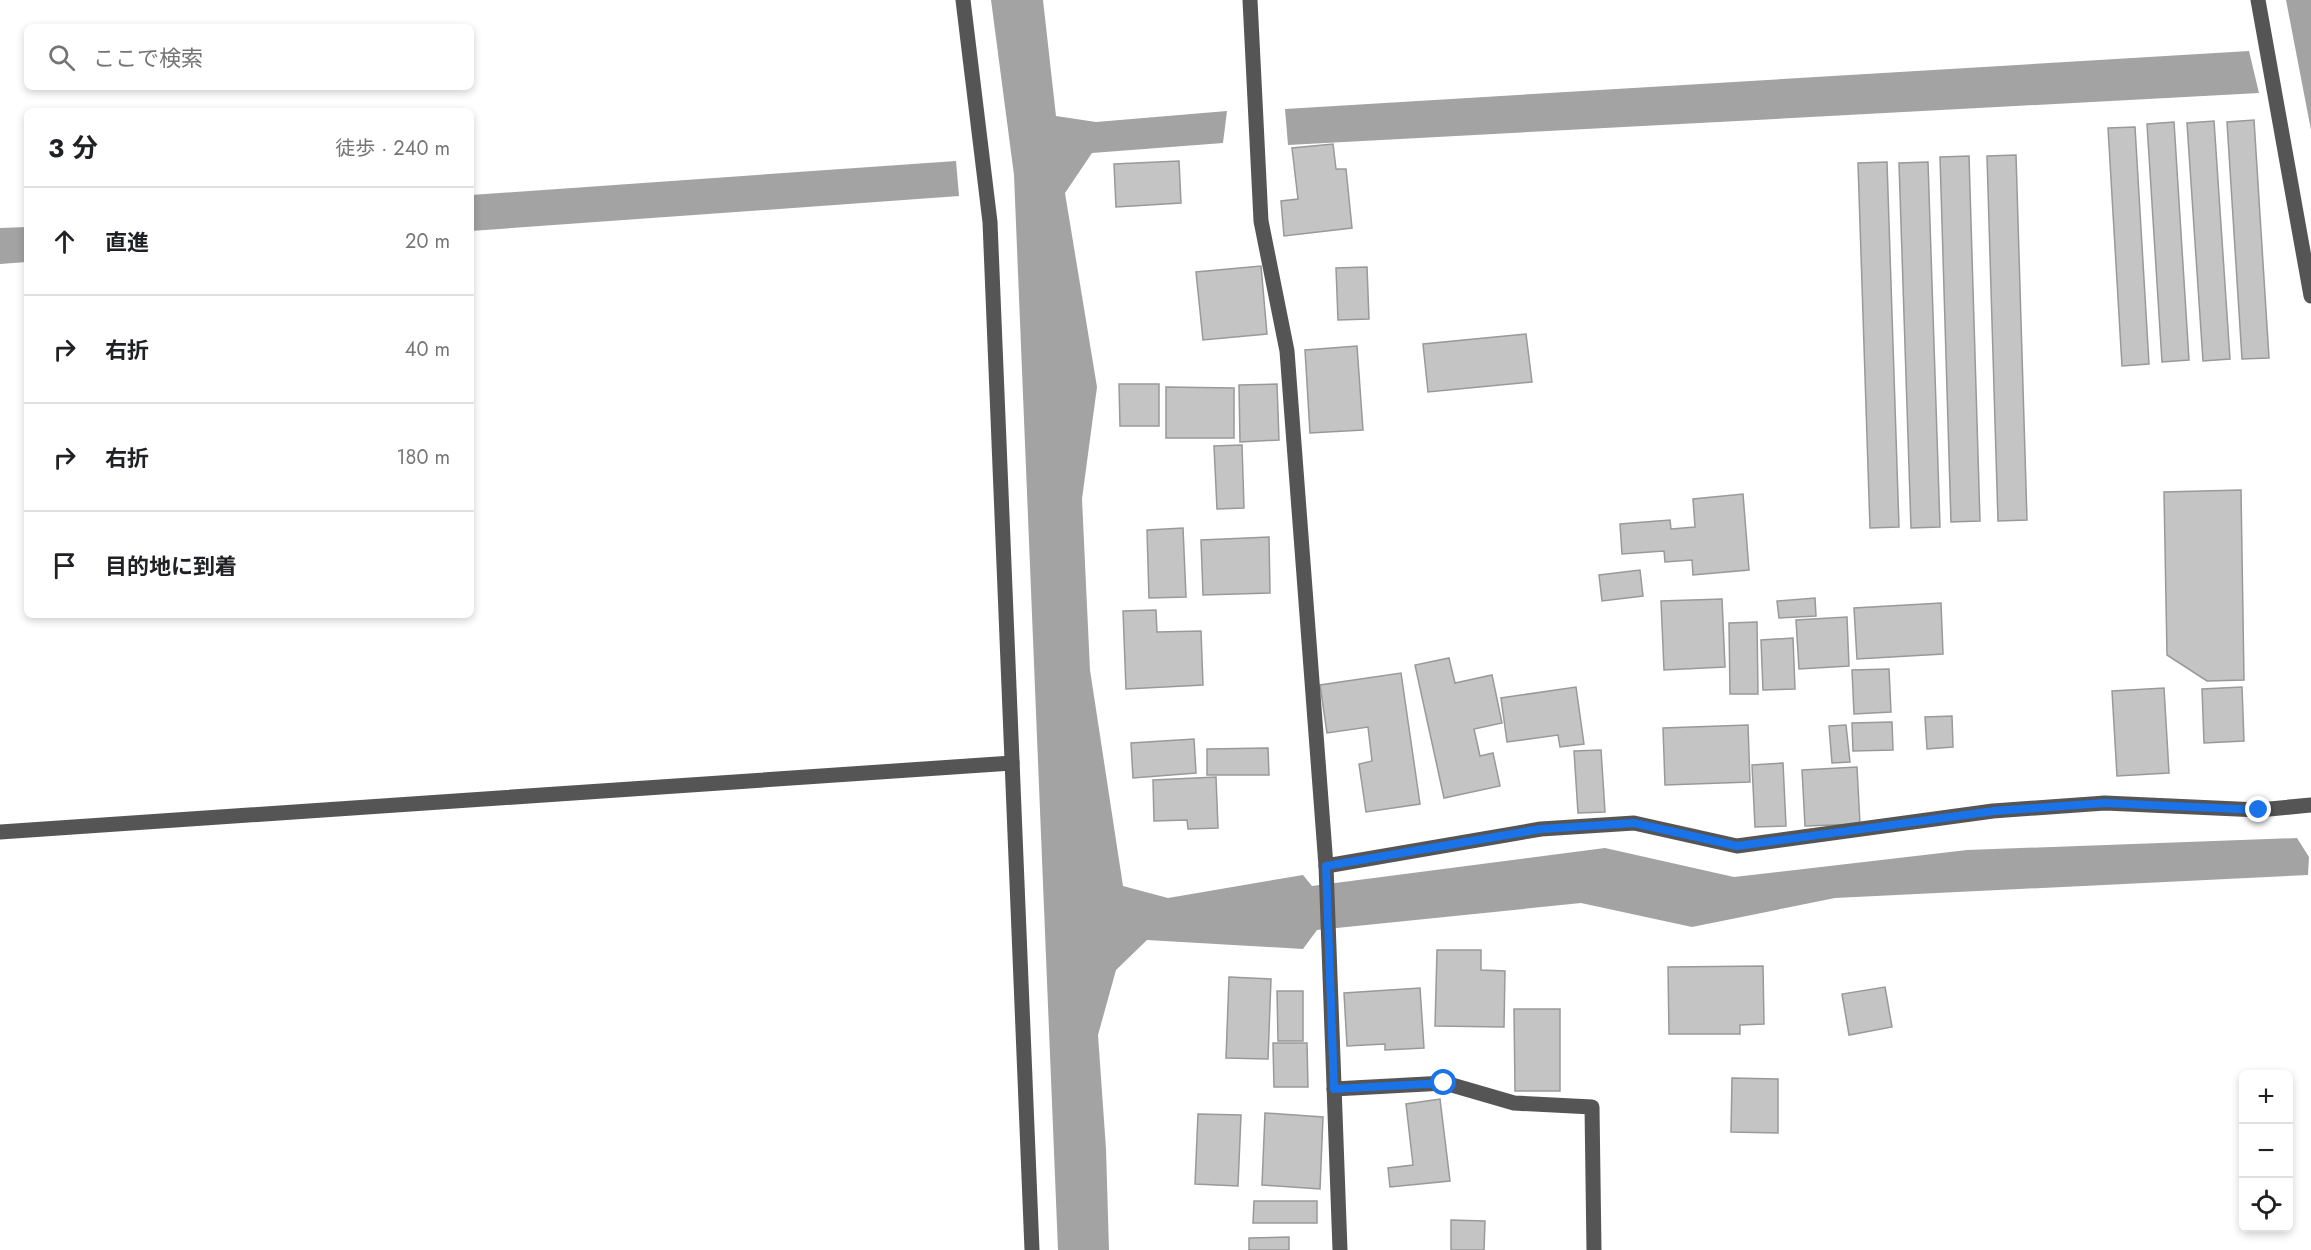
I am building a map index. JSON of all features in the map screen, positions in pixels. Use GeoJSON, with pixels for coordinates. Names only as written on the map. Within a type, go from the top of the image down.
{"type":"FeatureCollection","features":[{"type":"Feature","properties":{"kind":"street"},"geometry":{"type":"LineString","coordinates":[[963,0],[990,222],[1032,1250]]}},
{"type":"Feature","properties":{"kind":"street"},"geometry":{"type":"LineString","coordinates":[[1250,0],[1261,221],[1287,351],[1326,871],[1340,1250]]}},
{"type":"Feature","properties":{"kind":"street"},"geometry":{"type":"LineString","coordinates":[[2258,0],[2311,296]]}},
{"type":"Feature","properties":{"kind":"street"},"geometry":{"type":"LineString","coordinates":[[0,832],[1012,763]]}},
{"type":"Feature","properties":{"kind":"street"},"geometry":{"type":"LineString","coordinates":[[1326,871],[1541,829],[1634,823],[1737,846],[1994,811],[2105,803],[2259,810],[2311,805]]}},
{"type":"Feature","properties":{"kind":"street"},"geometry":{"type":"LineString","coordinates":[[1334,1089],[1444,1083],[1514,1103],[1592,1107],[1594,1250]]}},
{"type":"Feature","properties":{"kind":"shaded area"},"geometry":{"type":"Polygon","coordinates":[[[991,0],[1043,0],[1056,116],[1096,122],[1227,111],[1223,143],[1092,153],[1065,193],[1097,387],[1082,499],[1090,670],[1123,886],[1168,898],[1303,875],[1312,886],[1605,848],[1734,877],[1967,850],[2297,838],[2309,857],[2308,875],[1835,898],[1692,927],[1581,903],[1317,930],[1303,949],[1147,940],[1116,970],[1098,1035],[1106,1149],[1109,1250],[1058,1250],[1014,175],[991,0]]]}},
{"type":"Feature","properties":{"kind":"shaded area"},"geometry":{"type":"Polygon","coordinates":[[[2286,0],[2311,0],[2311,130],[2286,0]]]}},
{"type":"Feature","properties":{"kind":"shaded area"},"geometry":{"type":"Polygon","coordinates":[[[2249,51],[2259,93],[1288,145],[1285,109],[2249,51]]]}},
{"type":"Feature","properties":{"kind":"shaded area"},"geometry":{"type":"Polygon","coordinates":[[[956,161],[959,196],[474,231],[474,195],[956,161]]]}},
{"type":"Feature","properties":{"kind":"shaded area"},"geometry":{"type":"Polygon","coordinates":[[[24,227],[24,262],[0,264],[0,228],[24,227]]]}},
{"type":"Feature","properties":{"kind":"building"},"geometry":{"type":"Polygon","coordinates":[[[2254,120],[2269,358],[2242,359],[2227,122],[2254,120]]]}},
{"type":"Feature","properties":{"kind":"building"},"geometry":{"type":"Polygon","coordinates":[[[2214,121],[2230,359],[2203,361],[2187,123],[2214,121]]]}},
{"type":"Feature","properties":{"kind":"building"},"geometry":{"type":"Polygon","coordinates":[[[2174,122],[2189,360],[2162,362],[2147,124],[2174,122]]]}},
{"type":"Feature","properties":{"kind":"building"},"geometry":{"type":"Polygon","coordinates":[[[2135,127],[2149,364],[2122,366],[2108,128],[2135,127]]]}},
{"type":"Feature","properties":{"kind":"building"},"geometry":{"type":"Polygon","coordinates":[[[1333,144],[1336,169],[1346,169],[1352,228],[1284,236],[1281,201],[1298,199],[1292,148],[1333,144]]]}},
{"type":"Feature","properties":{"kind":"building"},"geometry":{"type":"Polygon","coordinates":[[[2016,155],[2027,520],[1998,521],[1987,156],[2016,155]]]}},
{"type":"Feature","properties":{"kind":"building"},"geometry":{"type":"Polygon","coordinates":[[[1969,156],[1980,521],[1951,522],[1940,157],[1969,156]]]}},
{"type":"Feature","properties":{"kind":"building"},"geometry":{"type":"Polygon","coordinates":[[[1179,161],[1181,203],[1116,207],[1114,164],[1179,161]]]}},
{"type":"Feature","properties":{"kind":"building"},"geometry":{"type":"Polygon","coordinates":[[[1887,162],[1899,527],[1870,528],[1858,163],[1887,162]]]}},
{"type":"Feature","properties":{"kind":"building"},"geometry":{"type":"Polygon","coordinates":[[[1928,162],[1940,527],[1911,528],[1899,163],[1928,162]]]}},
{"type":"Feature","properties":{"kind":"building"},"geometry":{"type":"Polygon","coordinates":[[[1261,266],[1267,334],[1203,340],[1196,272],[1261,266]]]}},
{"type":"Feature","properties":{"kind":"building"},"geometry":{"type":"Polygon","coordinates":[[[1367,267],[1369,319],[1338,320],[1336,268],[1367,267]]]}},
{"type":"Feature","properties":{"kind":"building"},"geometry":{"type":"Polygon","coordinates":[[[1526,334],[1532,382],[1428,392],[1423,344],[1526,334]]]}},
{"type":"Feature","properties":{"kind":"building"},"geometry":{"type":"Polygon","coordinates":[[[1357,346],[1363,430],[1310,433],[1305,350],[1357,346]]]}},
{"type":"Feature","properties":{"kind":"building"},"geometry":{"type":"Polygon","coordinates":[[[1119,384],[1159,384],[1159,426],[1120,426],[1119,384]]]}},
{"type":"Feature","properties":{"kind":"building"},"geometry":{"type":"Polygon","coordinates":[[[1277,384],[1279,440],[1240,442],[1239,385],[1277,384]]]}},
{"type":"Feature","properties":{"kind":"building"},"geometry":{"type":"Polygon","coordinates":[[[1166,387],[1234,388],[1234,438],[1166,438],[1166,387]]]}},
{"type":"Feature","properties":{"kind":"building"},"geometry":{"type":"Polygon","coordinates":[[[1242,445],[1244,508],[1217,509],[1214,446],[1242,445]]]}},
{"type":"Feature","properties":{"kind":"building"},"geometry":{"type":"Polygon","coordinates":[[[2241,490],[2244,680],[2207,681],[2167,655],[2164,492],[2241,490]]]}},
{"type":"Feature","properties":{"kind":"building"},"geometry":{"type":"Polygon","coordinates":[[[1743,494],[1749,570],[1693,575],[1692,560],[1665,562],[1664,551],[1622,554],[1620,524],[1670,520],[1671,529],[1695,527],[1693,499],[1743,494]]]}},
{"type":"Feature","properties":{"kind":"building"},"geometry":{"type":"Polygon","coordinates":[[[1183,528],[1186,597],[1149,598],[1147,530],[1183,528]]]}},
{"type":"Feature","properties":{"kind":"building"},"geometry":{"type":"Polygon","coordinates":[[[1269,537],[1270,593],[1203,595],[1201,540],[1269,537]]]}},
{"type":"Feature","properties":{"kind":"building"},"geometry":{"type":"Polygon","coordinates":[[[1640,570],[1643,596],[1602,601],[1599,575],[1640,570]]]}},
{"type":"Feature","properties":{"kind":"building"},"geometry":{"type":"Polygon","coordinates":[[[1815,598],[1816,616],[1779,618],[1777,601],[1815,598]]]}},
{"type":"Feature","properties":{"kind":"building"},"geometry":{"type":"Polygon","coordinates":[[[1722,599],[1725,667],[1664,670],[1661,601],[1722,599]]]}},
{"type":"Feature","properties":{"kind":"building"},"geometry":{"type":"Polygon","coordinates":[[[1941,603],[1943,654],[1857,659],[1854,608],[1941,603]]]}},
{"type":"Feature","properties":{"kind":"building"},"geometry":{"type":"Polygon","coordinates":[[[1156,610],[1157,632],[1201,631],[1203,685],[1126,689],[1123,611],[1156,610]]]}},
{"type":"Feature","properties":{"kind":"building"},"geometry":{"type":"Polygon","coordinates":[[[1847,617],[1849,666],[1799,669],[1796,620],[1847,617]]]}},
{"type":"Feature","properties":{"kind":"building"},"geometry":{"type":"Polygon","coordinates":[[[1757,622],[1758,694],[1730,694],[1729,623],[1757,622]]]}},
{"type":"Feature","properties":{"kind":"building"},"geometry":{"type":"Polygon","coordinates":[[[1793,638],[1795,689],[1763,690],[1761,640],[1793,638]]]}},
{"type":"Feature","properties":{"kind":"building"},"geometry":{"type":"Polygon","coordinates":[[[1449,658],[1455,683],[1492,675],[1502,723],[1474,729],[1480,756],[1493,753],[1500,786],[1444,798],[1415,665],[1449,658]]]}},
{"type":"Feature","properties":{"kind":"building"},"geometry":{"type":"Polygon","coordinates":[[[1889,669],[1891,712],[1854,714],[1852,670],[1889,669]]]}},
{"type":"Feature","properties":{"kind":"building"},"geometry":{"type":"Polygon","coordinates":[[[1401,673],[1420,804],[1366,812],[1359,764],[1372,761],[1368,727],[1327,733],[1320,685],[1401,673]]]}},
{"type":"Feature","properties":{"kind":"building"},"geometry":{"type":"Polygon","coordinates":[[[1576,687],[1584,744],[1560,747],[1558,735],[1507,742],[1501,698],[1576,687]]]}},
{"type":"Feature","properties":{"kind":"building"},"geometry":{"type":"Polygon","coordinates":[[[2242,687],[2244,741],[2204,743],[2202,689],[2242,687]]]}},
{"type":"Feature","properties":{"kind":"building"},"geometry":{"type":"Polygon","coordinates":[[[2164,688],[2169,773],[2117,776],[2112,691],[2164,688]]]}},
{"type":"Feature","properties":{"kind":"building"},"geometry":{"type":"Polygon","coordinates":[[[1952,716],[1953,747],[1927,749],[1925,717],[1952,716]]]}},
{"type":"Feature","properties":{"kind":"building"},"geometry":{"type":"Polygon","coordinates":[[[1892,722],[1893,750],[1853,751],[1852,723],[1892,722]]]}},
{"type":"Feature","properties":{"kind":"building"},"geometry":{"type":"Polygon","coordinates":[[[1748,725],[1750,782],[1665,785],[1663,728],[1748,725]]]}},
{"type":"Feature","properties":{"kind":"building"},"geometry":{"type":"Polygon","coordinates":[[[1846,725],[1850,762],[1832,763],[1829,726],[1846,725]]]}},
{"type":"Feature","properties":{"kind":"building"},"geometry":{"type":"Polygon","coordinates":[[[1194,739],[1196,773],[1133,778],[1131,743],[1194,739]]]}},
{"type":"Feature","properties":{"kind":"building"},"geometry":{"type":"Polygon","coordinates":[[[1268,748],[1269,775],[1207,775],[1207,749],[1268,748]]]}},
{"type":"Feature","properties":{"kind":"building"},"geometry":{"type":"Polygon","coordinates":[[[1601,750],[1605,812],[1578,813],[1574,751],[1601,750]]]}},
{"type":"Feature","properties":{"kind":"building"},"geometry":{"type":"Polygon","coordinates":[[[1783,763],[1786,826],[1755,827],[1752,765],[1783,763]]]}},
{"type":"Feature","properties":{"kind":"building"},"geometry":{"type":"Polygon","coordinates":[[[1857,767],[1860,824],[1805,826],[1802,770],[1857,767]]]}},
{"type":"Feature","properties":{"kind":"building"},"geometry":{"type":"Polygon","coordinates":[[[1216,777],[1218,828],[1188,829],[1187,820],[1154,821],[1153,780],[1216,777]]]}},
{"type":"Feature","properties":{"kind":"building"},"geometry":{"type":"Polygon","coordinates":[[[1437,950],[1481,950],[1481,970],[1505,971],[1504,1027],[1435,1026],[1437,950]]]}},
{"type":"Feature","properties":{"kind":"building"},"geometry":{"type":"Polygon","coordinates":[[[1763,966],[1764,1024],[1740,1025],[1740,1034],[1669,1034],[1668,967],[1763,966]]]}},
{"type":"Feature","properties":{"kind":"building"},"geometry":{"type":"Polygon","coordinates":[[[1229,977],[1271,979],[1268,1059],[1226,1058],[1229,977]]]}},
{"type":"Feature","properties":{"kind":"building"},"geometry":{"type":"Polygon","coordinates":[[[1885,987],[1892,1027],[1849,1035],[1842,994],[1885,987]]]}},
{"type":"Feature","properties":{"kind":"building"},"geometry":{"type":"Polygon","coordinates":[[[1420,988],[1424,1048],[1385,1050],[1385,1044],[1347,1046],[1344,993],[1420,988]]]}},
{"type":"Feature","properties":{"kind":"building"},"geometry":{"type":"Polygon","coordinates":[[[1277,991],[1303,991],[1303,1041],[1278,1041],[1277,991]]]}},
{"type":"Feature","properties":{"kind":"building"},"geometry":{"type":"Polygon","coordinates":[[[1514,1009],[1560,1009],[1560,1091],[1515,1091],[1514,1009]]]}},
{"type":"Feature","properties":{"kind":"building"},"geometry":{"type":"Polygon","coordinates":[[[1273,1043],[1307,1043],[1308,1087],[1274,1087],[1273,1043]]]}},
{"type":"Feature","properties":{"kind":"building"},"geometry":{"type":"Polygon","coordinates":[[[1732,1078],[1778,1079],[1778,1133],[1731,1132],[1732,1078]]]}},
{"type":"Feature","properties":{"kind":"building"},"geometry":{"type":"Polygon","coordinates":[[[1440,1099],[1450,1181],[1390,1187],[1388,1168],[1413,1165],[1406,1104],[1440,1099]]]}},
{"type":"Feature","properties":{"kind":"building"},"geometry":{"type":"Polygon","coordinates":[[[1265,1113],[1323,1117],[1320,1189],[1262,1185],[1265,1113]]]}},
{"type":"Feature","properties":{"kind":"building"},"geometry":{"type":"Polygon","coordinates":[[[1198,1114],[1241,1115],[1238,1186],[1195,1184],[1198,1114]]]}},
{"type":"Feature","properties":{"kind":"building"},"geometry":{"type":"Polygon","coordinates":[[[1254,1201],[1317,1201],[1317,1223],[1253,1223],[1254,1201]]]}},
{"type":"Feature","properties":{"kind":"building"},"geometry":{"type":"Polygon","coordinates":[[[1451,1220],[1485,1221],[1484,1250],[1451,1250],[1451,1220]]]}},
{"type":"Feature","properties":{"kind":"building"},"geometry":{"type":"Polygon","coordinates":[[[1289,1237],[1289,1250],[1249,1250],[1249,1238],[1289,1237]]]}},
{"type":"Feature","properties":{"kind":"route"},"geometry":{"type":"LineString","coordinates":[[1444,1083],[1334,1089],[1326,866],[1541,829],[1634,823],[1737,846],[1994,811],[2105,803],[2259,810]]}}]}
